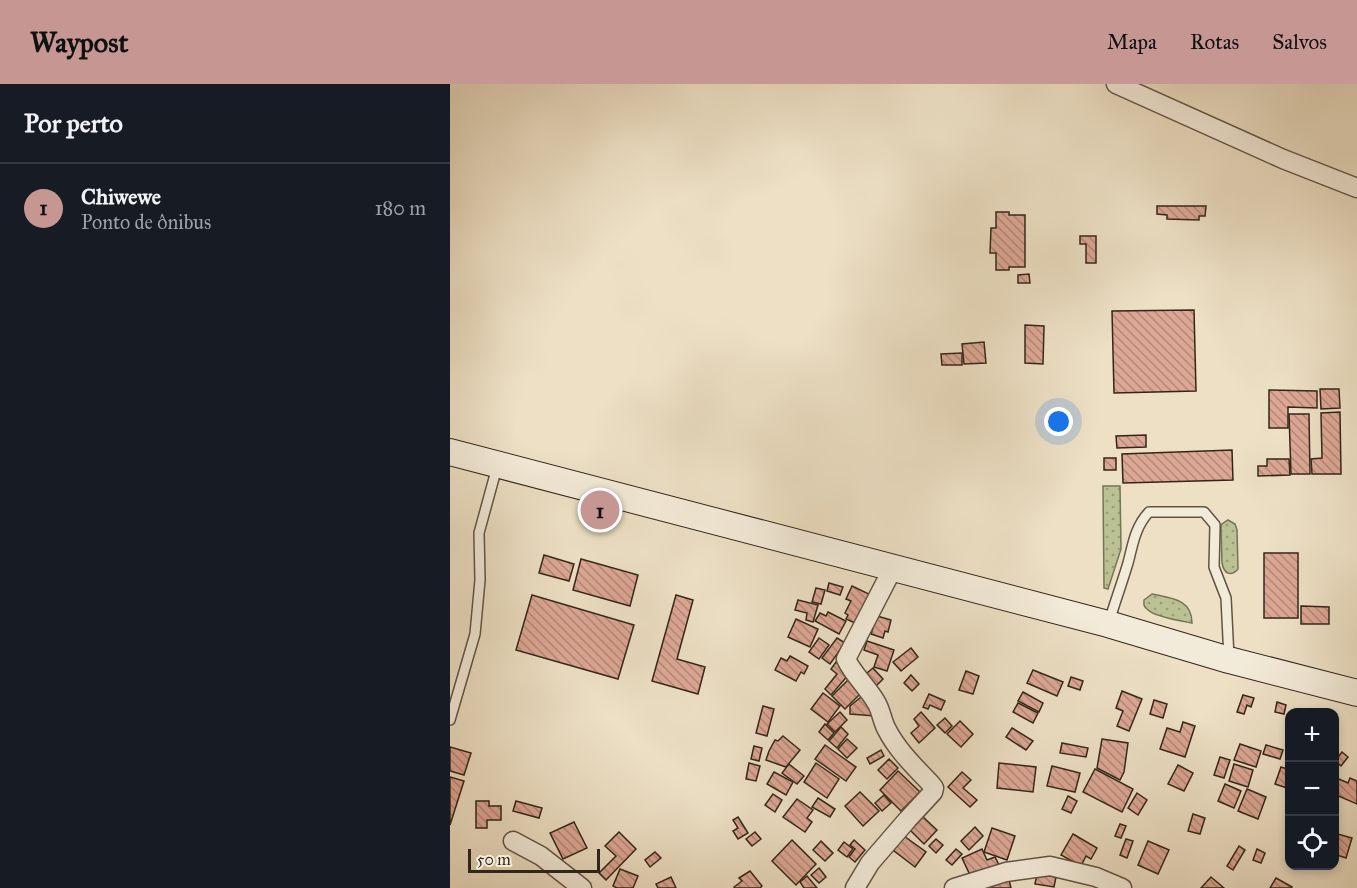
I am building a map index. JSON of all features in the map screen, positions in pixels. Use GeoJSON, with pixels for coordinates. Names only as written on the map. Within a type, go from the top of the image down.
{"type":"FeatureCollection","features":[{"type":"Feature","properties":{"kind":"main road"},"geometry":{"type":"LineString","coordinates":[[450,452],[1108,624],[1229,660],[1357,693]]}},
{"type":"Feature","properties":{"kind":"street"},"geometry":{"type":"LineString","coordinates":[[1116,84],[1283,159],[1357,188]]}},
{"type":"Feature","properties":{"kind":"street"},"geometry":{"type":"LineString","coordinates":[[855,888],[870,863],[934,789],[900,751],[886,727],[877,704],[846,659],[893,568]]}},
{"type":"Feature","properties":{"kind":"street"},"geometry":{"type":"LineString","coordinates":[[513,841],[541,856],[582,888]]}},
{"type":"Feature","properties":{"kind":"street"},"geometry":{"type":"LineString","coordinates":[[954,888],[1006,872],[1050,866],[1096,877],[1122,888]]}},
{"type":"Feature","properties":{"kind":"lane"},"geometry":{"type":"LineString","coordinates":[[450,720],[475,634],[480,580],[479,533],[498,464]]}},
{"type":"Feature","properties":{"kind":"lane"},"geometry":{"type":"LineString","coordinates":[[1108,624],[1133,539],[1141,520],[1149,512],[1204,512],[1215,525],[1214,567],[1226,598],[1229,660]]}},
{"type":"Feature","properties":{"kind":"green space"},"geometry":{"type":"Polygon","coordinates":[[[1103,486],[1120,486],[1121,549],[1108,589],[1104,588],[1103,486]]]}},
{"type":"Feature","properties":{"kind":"green space"},"geometry":{"type":"Polygon","coordinates":[[[1228,520],[1235,524],[1237,530],[1238,569],[1230,574],[1224,570],[1222,563],[1221,527],[1228,520]]]}},
{"type":"Feature","properties":{"kind":"green space"},"geometry":{"type":"Polygon","coordinates":[[[1152,594],[1184,604],[1191,615],[1192,623],[1150,612],[1144,606],[1144,600],[1152,594]]]}},
{"type":"Feature","properties":{"kind":"building"},"geometry":{"type":"Polygon","coordinates":[[[1157,206],[1206,206],[1205,216],[1199,216],[1199,220],[1167,219],[1167,215],[1157,214],[1157,206]]]}},
{"type":"Feature","properties":{"kind":"building"},"geometry":{"type":"Polygon","coordinates":[[[996,212],[1025,215],[1025,267],[996,270],[996,253],[990,253],[991,228],[996,228],[996,212]]]}},
{"type":"Feature","properties":{"kind":"building"},"geometry":{"type":"Polygon","coordinates":[[[1080,236],[1096,236],[1096,263],[1086,263],[1086,244],[1080,244],[1080,236]]]}},
{"type":"Feature","properties":{"kind":"building"},"geometry":{"type":"Polygon","coordinates":[[[1029,274],[1030,283],[1018,283],[1018,275],[1029,274]]]}},
{"type":"Feature","properties":{"kind":"building"},"geometry":{"type":"Polygon","coordinates":[[[1194,310],[1196,391],[1114,393],[1112,311],[1194,310]]]}},
{"type":"Feature","properties":{"kind":"building"},"geometry":{"type":"Polygon","coordinates":[[[1025,325],[1044,326],[1043,364],[1025,363],[1025,325]]]}},
{"type":"Feature","properties":{"kind":"building"},"geometry":{"type":"Polygon","coordinates":[[[984,342],[986,363],[964,364],[962,344],[984,342]]]}},
{"type":"Feature","properties":{"kind":"building"},"geometry":{"type":"Polygon","coordinates":[[[962,353],[962,365],[942,365],[941,354],[962,353]]]}},
{"type":"Feature","properties":{"kind":"building"},"geometry":{"type":"Polygon","coordinates":[[[1320,389],[1339,389],[1340,408],[1321,409],[1320,389]]]}},
{"type":"Feature","properties":{"kind":"building"},"geometry":{"type":"Polygon","coordinates":[[[1269,390],[1317,391],[1317,408],[1288,407],[1288,428],[1269,428],[1269,390]]]}},
{"type":"Feature","properties":{"kind":"building"},"geometry":{"type":"Polygon","coordinates":[[[1340,412],[1341,474],[1312,474],[1311,459],[1322,458],[1321,413],[1340,412]]]}},
{"type":"Feature","properties":{"kind":"building"},"geometry":{"type":"Polygon","coordinates":[[[1289,414],[1309,414],[1310,474],[1291,474],[1289,414]]]}},
{"type":"Feature","properties":{"kind":"building"},"geometry":{"type":"Polygon","coordinates":[[[1146,435],[1146,447],[1117,448],[1116,436],[1146,435]]]}},
{"type":"Feature","properties":{"kind":"building"},"geometry":{"type":"Polygon","coordinates":[[[1232,450],[1233,480],[1123,483],[1122,454],[1232,450]]]}},
{"type":"Feature","properties":{"kind":"building"},"geometry":{"type":"Polygon","coordinates":[[[1104,458],[1116,458],[1116,470],[1104,470],[1104,458]]]}},
{"type":"Feature","properties":{"kind":"building"},"geometry":{"type":"Polygon","coordinates":[[[1267,459],[1289,459],[1290,475],[1258,476],[1258,466],[1267,466],[1267,459]]]}},
{"type":"Feature","properties":{"kind":"building"},"geometry":{"type":"Polygon","coordinates":[[[1264,553],[1298,553],[1298,618],[1264,618],[1264,553]]]}},
{"type":"Feature","properties":{"kind":"building"},"geometry":{"type":"Polygon","coordinates":[[[544,555],[574,564],[569,581],[539,573],[544,555]]]}},
{"type":"Feature","properties":{"kind":"building"},"geometry":{"type":"Polygon","coordinates":[[[581,559],[638,575],[630,606],[573,590],[581,559]]]}},
{"type":"Feature","properties":{"kind":"building"},"geometry":{"type":"Polygon","coordinates":[[[829,583],[843,587],[840,595],[827,591],[829,583]]]}},
{"type":"Feature","properties":{"kind":"building"},"geometry":{"type":"Polygon","coordinates":[[[852,586],[871,595],[857,624],[846,619],[848,615],[845,613],[851,601],[846,599],[852,586]]]}},
{"type":"Feature","properties":{"kind":"building"},"geometry":{"type":"Polygon","coordinates":[[[816,588],[825,590],[821,604],[812,602],[816,588]]]}},
{"type":"Feature","properties":{"kind":"building"},"geometry":{"type":"Polygon","coordinates":[[[532,595],[634,625],[618,679],[516,650],[532,595]]]}},
{"type":"Feature","properties":{"kind":"building"},"geometry":{"type":"Polygon","coordinates":[[[676,595],[693,600],[677,659],[705,667],[698,694],[652,681],[676,595]]]}},
{"type":"Feature","properties":{"kind":"building"},"geometry":{"type":"Polygon","coordinates":[[[798,600],[818,605],[813,622],[806,620],[807,613],[795,610],[798,600]]]}},
{"type":"Feature","properties":{"kind":"building"},"geometry":{"type":"Polygon","coordinates":[[[1301,606],[1329,607],[1329,624],[1301,624],[1301,606]]]}},
{"type":"Feature","properties":{"kind":"building"},"geometry":{"type":"Polygon","coordinates":[[[828,612],[846,621],[839,634],[815,621],[820,613],[826,616],[828,612]]]}},
{"type":"Feature","properties":{"kind":"building"},"geometry":{"type":"Polygon","coordinates":[[[877,616],[891,620],[888,632],[885,631],[883,638],[871,634],[877,616]]]}},
{"type":"Feature","properties":{"kind":"building"},"geometry":{"type":"Polygon","coordinates":[[[796,619],[818,629],[810,647],[788,637],[796,619]]]}},
{"type":"Feature","properties":{"kind":"building"},"geometry":{"type":"Polygon","coordinates":[[[819,638],[829,645],[819,659],[809,652],[819,638]]]}},
{"type":"Feature","properties":{"kind":"building"},"geometry":{"type":"Polygon","coordinates":[[[837,638],[845,643],[830,664],[822,658],[837,638]]]}},
{"type":"Feature","properties":{"kind":"building"},"geometry":{"type":"Polygon","coordinates":[[[867,641],[894,650],[887,671],[874,667],[878,655],[864,650],[867,641]]]}},
{"type":"Feature","properties":{"kind":"building"},"geometry":{"type":"Polygon","coordinates":[[[911,648],[918,657],[901,671],[893,662],[911,648]]]}},
{"type":"Feature","properties":{"kind":"building"},"geometry":{"type":"Polygon","coordinates":[[[790,656],[808,666],[804,674],[801,672],[796,681],[775,670],[781,658],[787,661],[790,656]]]}},
{"type":"Feature","properties":{"kind":"building"},"geometry":{"type":"Polygon","coordinates":[[[836,662],[850,673],[831,695],[825,689],[837,674],[831,669],[836,662]]]}},
{"type":"Feature","properties":{"kind":"building"},"geometry":{"type":"Polygon","coordinates":[[[873,668],[883,679],[875,687],[861,678],[873,668]]]}},
{"type":"Feature","properties":{"kind":"building"},"geometry":{"type":"Polygon","coordinates":[[[1033,670],[1063,682],[1057,696],[1027,683],[1033,670]]]}},
{"type":"Feature","properties":{"kind":"building"},"geometry":{"type":"Polygon","coordinates":[[[966,671],[979,676],[973,694],[959,690],[966,671]]]}},
{"type":"Feature","properties":{"kind":"building"},"geometry":{"type":"Polygon","coordinates":[[[911,675],[919,684],[912,691],[904,683],[911,675]]]}},
{"type":"Feature","properties":{"kind":"building"},"geometry":{"type":"Polygon","coordinates":[[[852,676],[865,689],[845,709],[832,696],[852,676]]]}},
{"type":"Feature","properties":{"kind":"building"},"geometry":{"type":"Polygon","coordinates":[[[1071,677],[1083,681],[1080,690],[1068,686],[1071,677]]]}},
{"type":"Feature","properties":{"kind":"building"},"geometry":{"type":"Polygon","coordinates":[[[1122,691],[1142,699],[1129,731],[1117,726],[1123,711],[1116,708],[1122,691]]]}},
{"type":"Feature","properties":{"kind":"building"},"geometry":{"type":"Polygon","coordinates":[[[1023,692],[1043,703],[1039,712],[1018,701],[1023,692]]]}},
{"type":"Feature","properties":{"kind":"building"},"geometry":{"type":"Polygon","coordinates":[[[823,693],[840,706],[828,722],[811,709],[823,693]]]}},
{"type":"Feature","properties":{"kind":"building"},"geometry":{"type":"Polygon","coordinates":[[[866,693],[875,716],[850,714],[850,706],[866,693]]]}},
{"type":"Feature","properties":{"kind":"building"},"geometry":{"type":"Polygon","coordinates":[[[929,694],[945,701],[941,710],[930,705],[928,709],[923,707],[929,694]]]}},
{"type":"Feature","properties":{"kind":"building"},"geometry":{"type":"Polygon","coordinates":[[[1243,695],[1254,698],[1251,707],[1247,705],[1244,714],[1237,712],[1243,695]]]}},
{"type":"Feature","properties":{"kind":"building"},"geometry":{"type":"Polygon","coordinates":[[[1154,700],[1167,704],[1163,718],[1150,714],[1154,700]]]}},
{"type":"Feature","properties":{"kind":"building"},"geometry":{"type":"Polygon","coordinates":[[[1277,702],[1286,705],[1284,714],[1275,712],[1277,702]]]}},
{"type":"Feature","properties":{"kind":"building"},"geometry":{"type":"Polygon","coordinates":[[[1018,703],[1038,713],[1033,723],[1013,712],[1018,703]]]}},
{"type":"Feature","properties":{"kind":"building"},"geometry":{"type":"Polygon","coordinates":[[[763,706],[774,709],[767,736],[756,733],[763,706]]]}},
{"type":"Feature","properties":{"kind":"building"},"geometry":{"type":"Polygon","coordinates":[[[840,712],[847,720],[835,732],[827,724],[840,712]]]}},
{"type":"Feature","properties":{"kind":"building"},"geometry":{"type":"Polygon","coordinates":[[[921,712],[935,728],[919,743],[911,733],[919,726],[914,719],[921,712]]]}},
{"type":"Feature","properties":{"kind":"building"},"geometry":{"type":"Polygon","coordinates":[[[945,718],[952,726],[945,733],[937,725],[945,718]]]}},
{"type":"Feature","properties":{"kind":"building"},"geometry":{"type":"Polygon","coordinates":[[[960,721],[973,734],[961,747],[947,734],[960,721]]]}},
{"type":"Feature","properties":{"kind":"building"},"geometry":{"type":"Polygon","coordinates":[[[1183,722],[1195,726],[1185,757],[1160,749],[1167,728],[1180,732],[1183,722]]]}},
{"type":"Feature","properties":{"kind":"building"},"geometry":{"type":"Polygon","coordinates":[[[825,724],[834,733],[828,740],[819,732],[825,724]]]}},
{"type":"Feature","properties":{"kind":"building"},"geometry":{"type":"Polygon","coordinates":[[[841,727],[848,734],[837,748],[829,741],[841,727]]]}},
{"type":"Feature","properties":{"kind":"building"},"geometry":{"type":"Polygon","coordinates":[[[1012,728],[1033,741],[1026,750],[1006,737],[1012,728]]]}},
{"type":"Feature","properties":{"kind":"building"},"geometry":{"type":"Polygon","coordinates":[[[783,736],[800,750],[786,767],[766,760],[775,740],[778,741],[783,736]]]}},
{"type":"Feature","properties":{"kind":"building"},"geometry":{"type":"Polygon","coordinates":[[[847,739],[857,748],[847,758],[838,749],[847,739]]]}},
{"type":"Feature","properties":{"kind":"building"},"geometry":{"type":"Polygon","coordinates":[[[1102,739],[1128,743],[1124,772],[1120,780],[1097,768],[1102,739]]]}},
{"type":"Feature","properties":{"kind":"building"},"geometry":{"type":"Polygon","coordinates":[[[1062,743],[1088,748],[1086,757],[1060,753],[1062,743]]]}},
{"type":"Feature","properties":{"kind":"building"},"geometry":{"type":"Polygon","coordinates":[[[1240,744],[1261,751],[1256,767],[1234,760],[1240,744]]]}},
{"type":"Feature","properties":{"kind":"building"},"geometry":{"type":"Polygon","coordinates":[[[825,745],[856,767],[846,781],[815,759],[825,745]]]}},
{"type":"Feature","properties":{"kind":"building"},"geometry":{"type":"Polygon","coordinates":[[[1266,745],[1283,750],[1280,759],[1263,754],[1266,745]]]}},
{"type":"Feature","properties":{"kind":"building"},"geometry":{"type":"Polygon","coordinates":[[[754,746],[762,748],[759,761],[751,759],[754,746]]]}},
{"type":"Feature","properties":{"kind":"building"},"geometry":{"type":"Polygon","coordinates":[[[450,747],[471,753],[464,775],[450,771],[450,747]]]}},
{"type":"Feature","properties":{"kind":"building"},"geometry":{"type":"Polygon","coordinates":[[[881,750],[884,756],[870,764],[867,758],[881,750]]]}},
{"type":"Feature","properties":{"kind":"building"},"geometry":{"type":"Polygon","coordinates":[[[1342,752],[1348,757],[1341,766],[1339,764],[1339,756],[1342,752]]]}},
{"type":"Feature","properties":{"kind":"building"},"geometry":{"type":"Polygon","coordinates":[[[1220,757],[1230,760],[1224,778],[1214,775],[1220,757]]]}},
{"type":"Feature","properties":{"kind":"building"},"geometry":{"type":"Polygon","coordinates":[[[889,759],[898,768],[887,779],[878,770],[889,759]]]}},
{"type":"Feature","properties":{"kind":"building"},"geometry":{"type":"Polygon","coordinates":[[[749,763],[760,766],[756,781],[746,779],[749,763]]]}},
{"type":"Feature","properties":{"kind":"building"},"geometry":{"type":"Polygon","coordinates":[[[816,763],[839,779],[827,798],[804,782],[816,763]]]}},
{"type":"Feature","properties":{"kind":"building"},"geometry":{"type":"Polygon","coordinates":[[[999,763],[1036,767],[1033,792],[997,788],[999,763]]]}},
{"type":"Feature","properties":{"kind":"building"},"geometry":{"type":"Polygon","coordinates":[[[789,764],[804,776],[797,784],[782,773],[789,764]]]}},
{"type":"Feature","properties":{"kind":"building"},"geometry":{"type":"Polygon","coordinates":[[[1234,764],[1253,770],[1248,787],[1229,781],[1234,764]]]}},
{"type":"Feature","properties":{"kind":"building"},"geometry":{"type":"Polygon","coordinates":[[[1178,765],[1193,773],[1184,791],[1168,784],[1178,765]]]}},
{"type":"Feature","properties":{"kind":"building"},"geometry":{"type":"Polygon","coordinates":[[[1052,766],[1080,773],[1075,792],[1047,786],[1052,766]]]}},
{"type":"Feature","properties":{"kind":"building"},"geometry":{"type":"Polygon","coordinates":[[[1281,767],[1285,768],[1285,787],[1275,784],[1281,767]]]}},
{"type":"Feature","properties":{"kind":"building"},"geometry":{"type":"Polygon","coordinates":[[[1095,769],[1133,789],[1122,812],[1083,792],[1095,769]]]}},
{"type":"Feature","properties":{"kind":"building"},"geometry":{"type":"Polygon","coordinates":[[[898,771],[920,792],[901,811],[880,790],[898,771]]]}},
{"type":"Feature","properties":{"kind":"building"},"geometry":{"type":"Polygon","coordinates":[[[774,772],[793,782],[786,795],[767,784],[774,772]]]}},
{"type":"Feature","properties":{"kind":"building"},"geometry":{"type":"Polygon","coordinates":[[[962,772],[971,780],[963,788],[977,800],[970,807],[948,787],[962,772]]]}},
{"type":"Feature","properties":{"kind":"building"},"geometry":{"type":"Polygon","coordinates":[[[450,777],[464,781],[450,825],[450,777]]]}},
{"type":"Feature","properties":{"kind":"building"},"geometry":{"type":"Polygon","coordinates":[[[1350,778],[1357,781],[1357,804],[1339,796],[1339,779],[1348,783],[1350,778]]]}},
{"type":"Feature","properties":{"kind":"building"},"geometry":{"type":"Polygon","coordinates":[[[1225,784],[1241,791],[1234,808],[1218,801],[1225,784]]]}},
{"type":"Feature","properties":{"kind":"building"},"geometry":{"type":"Polygon","coordinates":[[[1247,789],[1266,797],[1258,819],[1238,811],[1247,789]]]}},
{"type":"Feature","properties":{"kind":"building"},"geometry":{"type":"Polygon","coordinates":[[[860,792],[879,811],[863,826],[845,806],[860,792]]]}},
{"type":"Feature","properties":{"kind":"building"},"geometry":{"type":"Polygon","coordinates":[[[1137,793],[1147,800],[1138,815],[1128,808],[1137,793]]]}},
{"type":"Feature","properties":{"kind":"building"},"geometry":{"type":"Polygon","coordinates":[[[773,794],[782,800],[775,812],[765,805],[773,794]]]}},
{"type":"Feature","properties":{"kind":"building"},"geometry":{"type":"Polygon","coordinates":[[[884,795],[891,803],[882,811],[875,803],[884,795]]]}},
{"type":"Feature","properties":{"kind":"building"},"geometry":{"type":"Polygon","coordinates":[[[1068,796],[1077,801],[1071,813],[1062,809],[1068,796]]]}},
{"type":"Feature","properties":{"kind":"building"},"geometry":{"type":"Polygon","coordinates":[[[818,798],[835,809],[830,817],[812,807],[818,798]]]}},
{"type":"Feature","properties":{"kind":"building"},"geometry":{"type":"Polygon","coordinates":[[[797,799],[813,810],[807,818],[812,822],[805,832],[783,817],[797,799]]]}},
{"type":"Feature","properties":{"kind":"building"},"geometry":{"type":"Polygon","coordinates":[[[476,801],[489,801],[489,806],[501,806],[501,820],[487,820],[487,828],[476,828],[476,801]]]}},
{"type":"Feature","properties":{"kind":"building"},"geometry":{"type":"Polygon","coordinates":[[[516,801],[542,808],[539,818],[513,811],[516,801]]]}},
{"type":"Feature","properties":{"kind":"building"},"geometry":{"type":"Polygon","coordinates":[[[1193,814],[1205,818],[1200,834],[1188,831],[1193,814]]]}},
{"type":"Feature","properties":{"kind":"building"},"geometry":{"type":"Polygon","coordinates":[[[922,816],[937,830],[924,844],[909,829],[922,816]]]}},
{"type":"Feature","properties":{"kind":"building"},"geometry":{"type":"Polygon","coordinates":[[[738,817],[748,833],[738,839],[733,831],[738,828],[733,820],[738,817]]]}},
{"type":"Feature","properties":{"kind":"building"},"geometry":{"type":"Polygon","coordinates":[[[574,822],[587,848],[563,859],[550,833],[574,822]]]}},
{"type":"Feature","properties":{"kind":"building"},"geometry":{"type":"Polygon","coordinates":[[[1120,824],[1126,826],[1121,838],[1115,836],[1120,824]]]}},
{"type":"Feature","properties":{"kind":"building"},"geometry":{"type":"Polygon","coordinates":[[[975,827],[983,836],[969,850],[961,841],[975,827]]]}},
{"type":"Feature","properties":{"kind":"building"},"geometry":{"type":"Polygon","coordinates":[[[992,828],[1015,836],[1007,860],[984,852],[992,828]]]}},
{"type":"Feature","properties":{"kind":"building"},"geometry":{"type":"Polygon","coordinates":[[[619,832],[636,849],[606,880],[599,873],[616,856],[605,846],[619,832]]]}},
{"type":"Feature","properties":{"kind":"building"},"geometry":{"type":"Polygon","coordinates":[[[755,832],[761,839],[752,846],[746,839],[755,832]]]}},
{"type":"Feature","properties":{"kind":"building"},"geometry":{"type":"Polygon","coordinates":[[[1073,834],[1097,848],[1091,859],[1086,856],[1081,866],[1061,855],[1073,834]]]}},
{"type":"Feature","properties":{"kind":"building"},"geometry":{"type":"Polygon","coordinates":[[[1339,834],[1352,838],[1346,858],[1339,856],[1339,834]]]}},
{"type":"Feature","properties":{"kind":"building"},"geometry":{"type":"Polygon","coordinates":[[[904,836],[926,852],[915,867],[893,850],[904,836]]]}},
{"type":"Feature","properties":{"kind":"building"},"geometry":{"type":"Polygon","coordinates":[[[936,839],[943,845],[936,853],[929,846],[936,839]]]}},
{"type":"Feature","properties":{"kind":"building"},"geometry":{"type":"Polygon","coordinates":[[[1126,839],[1133,841],[1127,858],[1120,855],[1126,839]]]}},
{"type":"Feature","properties":{"kind":"building"},"geometry":{"type":"Polygon","coordinates":[[[792,840],[816,864],[796,885],[772,861],[792,840]]]}},
{"type":"Feature","properties":{"kind":"building"},"geometry":{"type":"Polygon","coordinates":[[[854,840],[865,850],[855,862],[849,857],[855,849],[850,845],[854,840]]]}},
{"type":"Feature","properties":{"kind":"building"},"geometry":{"type":"Polygon","coordinates":[[[821,841],[833,853],[825,861],[813,850],[821,841]]]}},
{"type":"Feature","properties":{"kind":"building"},"geometry":{"type":"Polygon","coordinates":[[[1148,841],[1169,850],[1158,874],[1138,865],[1148,841]]]}},
{"type":"Feature","properties":{"kind":"building"},"geometry":{"type":"Polygon","coordinates":[[[844,842],[853,849],[847,857],[838,850],[844,842]]]}},
{"type":"Feature","properties":{"kind":"building"},"geometry":{"type":"Polygon","coordinates":[[[1239,846],[1245,850],[1233,870],[1227,866],[1239,846]]]}},
{"type":"Feature","properties":{"kind":"building"},"geometry":{"type":"Polygon","coordinates":[[[956,849],[962,854],[952,865],[946,860],[956,849]]]}},
{"type":"Feature","properties":{"kind":"building"},"geometry":{"type":"Polygon","coordinates":[[[982,849],[987,860],[995,857],[1001,869],[971,877],[962,858],[982,849]]]}},
{"type":"Feature","properties":{"kind":"building"},"geometry":{"type":"Polygon","coordinates":[[[1257,849],[1265,853],[1261,863],[1253,860],[1257,849]]]}},
{"type":"Feature","properties":{"kind":"building"},"geometry":{"type":"Polygon","coordinates":[[[655,852],[661,858],[650,867],[645,860],[655,852]]]}},
{"type":"Feature","properties":{"kind":"building"},"geometry":{"type":"Polygon","coordinates":[[[819,868],[826,877],[819,883],[811,875],[819,868]]]}},
{"type":"Feature","properties":{"kind":"building"},"geometry":{"type":"Polygon","coordinates":[[[620,869],[638,876],[633,888],[613,886],[620,869]]]}},
{"type":"Feature","properties":{"kind":"building"},"geometry":{"type":"Polygon","coordinates":[[[750,871],[762,886],[760,888],[734,888],[742,881],[739,878],[750,871]]]}},
{"type":"Feature","properties":{"kind":"building"},"geometry":{"type":"Polygon","coordinates":[[[1037,874],[1056,877],[1054,887],[1035,884],[1037,874]]]}},
{"type":"Feature","properties":{"kind":"building"},"geometry":{"type":"Polygon","coordinates":[[[807,876],[817,888],[804,888],[800,882],[807,876]]]}},
{"type":"Feature","properties":{"kind":"building"},"geometry":{"type":"Polygon","coordinates":[[[671,877],[676,888],[658,888],[656,884],[671,877]]]}},
{"type":"Feature","properties":{"kind":"building"},"geometry":{"type":"Polygon","coordinates":[[[1211,877],[1224,888],[1201,888],[1211,877]]]}},
{"type":"Feature","properties":{"kind":"building"},"geometry":{"type":"Polygon","coordinates":[[[1276,878],[1292,887],[1270,888],[1276,878]]]}},
{"type":"Feature","properties":{"kind":"building"},"geometry":{"type":"Polygon","coordinates":[[[1009,880],[1011,888],[982,888],[1009,880]]]}},
{"type":"Feature","properties":{"kind":"place","name":"Chiwewe"},"geometry":{"type":"Point","coordinates":[600,510]}}]}
